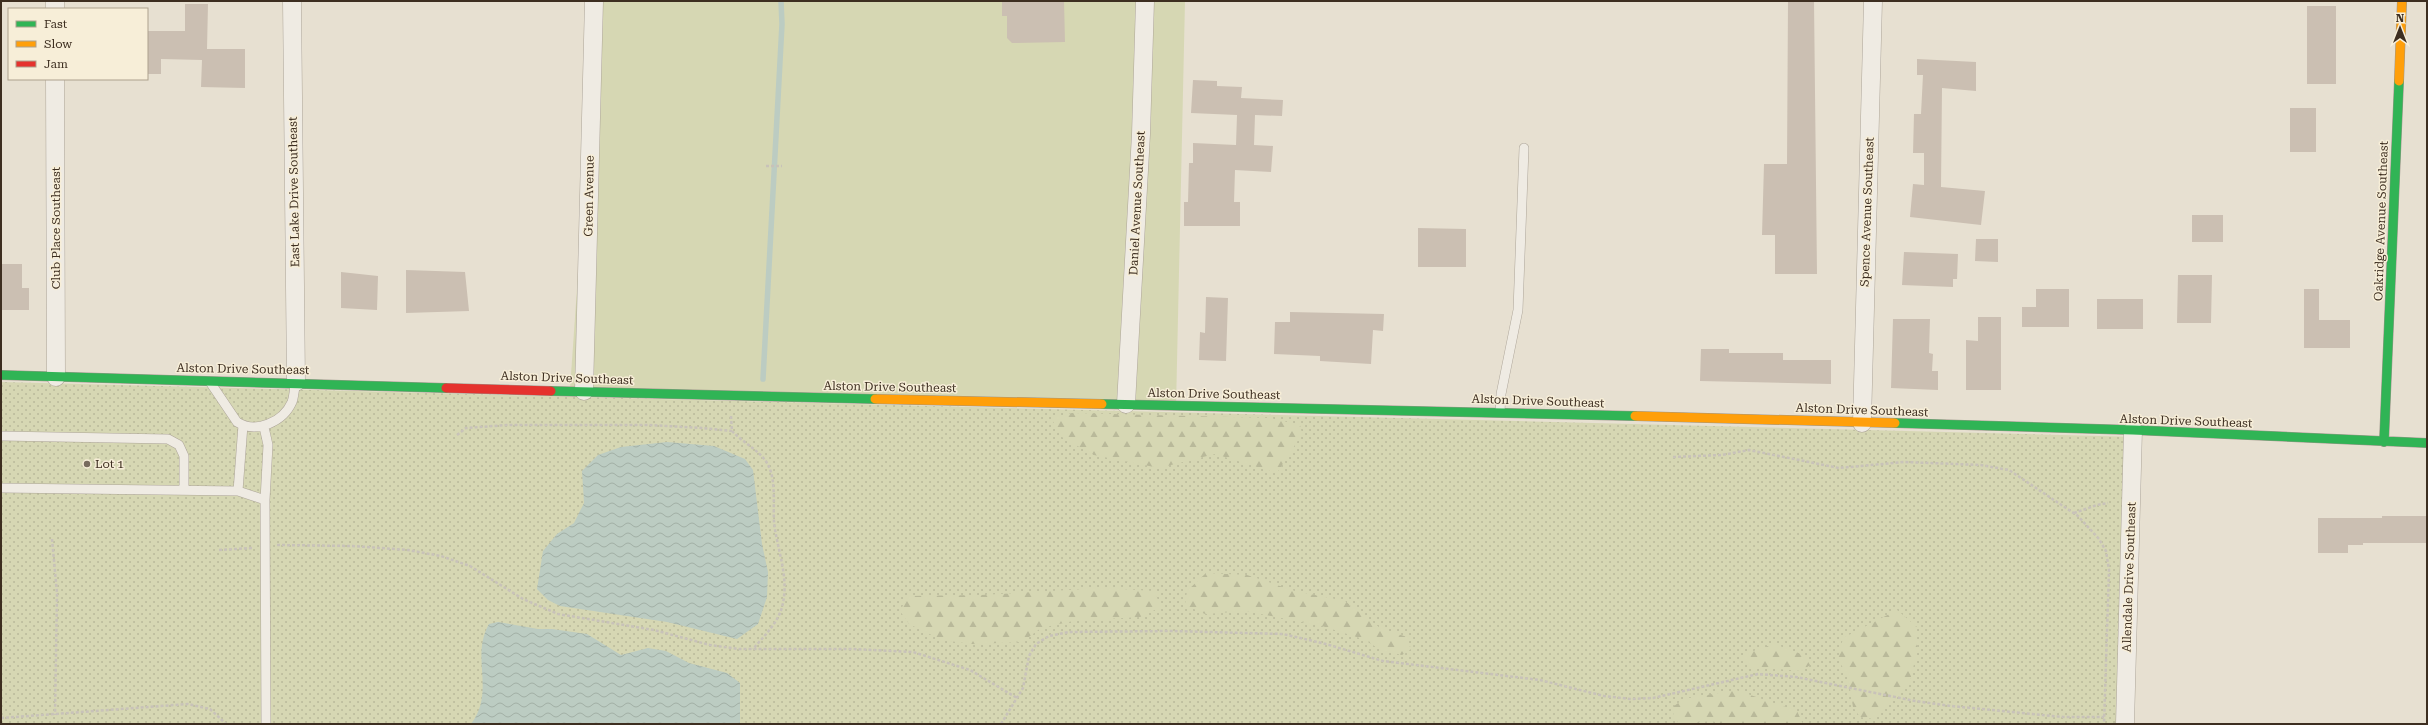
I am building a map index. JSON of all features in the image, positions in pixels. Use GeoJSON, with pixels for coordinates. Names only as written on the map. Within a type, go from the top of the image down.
{"type":"FeatureCollection","features":[{"type":"Feature","properties":{"kind":"street","name":"East Lake Drive Southeast"},"geometry":{"type":"LineString","coordinates":[[292,1],[296,382]]}},
{"type":"Feature","properties":{"kind":"street","name":"Green Avenue"},"geometry":{"type":"LineString","coordinates":[[584,391],[594,1]]}},
{"type":"Feature","properties":{"kind":"street","name":"Daniel Avenue Southeast"},"geometry":{"type":"LineString","coordinates":[[1126,404],[1141,134],[1145,1]]}},
{"type":"Feature","properties":{"kind":"street","name":"Spence Avenue Southeast"},"geometry":{"type":"LineString","coordinates":[[1862,422],[1873,1]]}},
{"type":"Feature","properties":{"kind":"street","name":"Oakridge Avenue Southeast"},"geometry":{"type":"LineString","coordinates":[[2384,442],[2402,1]]}},
{"type":"Feature","properties":{"kind":"street","name":"Club Place Southeast"},"geometry":{"type":"LineString","coordinates":[[55,80],[56,377]]}},
{"type":"Feature","properties":{"kind":"street","name":"Alston Drive Southeast"},"geometry":{"type":"LineString","coordinates":[[1,375],[296,382],[731,396],[1500,412],[1862,422],[2133,430],[2427,443]]}},
{"type":"Feature","properties":{"kind":"street","name":"Allendale Drive Southeast"},"geometry":{"type":"LineString","coordinates":[[2125,724],[2133,430]]}},
{"type":"Feature","properties":{"kind":"lane"},"geometry":{"type":"LineString","coordinates":[[1500,412],[1501,394],[1518,310],[1524,148]]}},
{"type":"Feature","properties":{"kind":"lane"},"geometry":{"type":"LineString","coordinates":[[209,380],[237,422],[243,426],[264,427],[278,419],[292,402],[296,382]]}},
{"type":"Feature","properties":{"kind":"lane"},"geometry":{"type":"LineString","coordinates":[[238,490],[243,426]]}},
{"type":"Feature","properties":{"kind":"lane"},"geometry":{"type":"LineString","coordinates":[[264,427],[268,445],[266,500],[266,724]]}},
{"type":"Feature","properties":{"kind":"lane"},"geometry":{"type":"LineString","coordinates":[[1,436],[168,439],[179,445],[184,456],[184,490]]}},
{"type":"Feature","properties":{"kind":"lane"},"geometry":{"type":"LineString","coordinates":[[1,488],[238,490],[266,500]]}},
{"type":"Feature","properties":{"kind":"path"},"geometry":{"type":"LineString","coordinates":[[766,166],[782,166]]}},
{"type":"Feature","properties":{"kind":"path"},"geometry":{"type":"LineString","coordinates":[[731,396],[732,431],[743,443],[760,455],[770,467],[777,546],[783,570],[783,606],[772,626],[753,650]]}},
{"type":"Feature","properties":{"kind":"path"},"geometry":{"type":"LineString","coordinates":[[457,435],[466,428],[491,426],[649,426],[732,431]]}},
{"type":"Feature","properties":{"kind":"path"},"geometry":{"type":"LineString","coordinates":[[1673,457],[1722,456],[1749,450],[1839,468],[1904,462],[1982,466],[2008,470],[2074,513],[2099,539],[2106,551],[2109,570],[2104,724]]}},
{"type":"Feature","properties":{"kind":"path"},"geometry":{"type":"LineString","coordinates":[[2074,513],[2097,505],[2108,504]]}},
{"type":"Feature","properties":{"kind":"path"},"geometry":{"type":"LineString","coordinates":[[52,539],[57,593],[55,715]]}},
{"type":"Feature","properties":{"kind":"path"},"geometry":{"type":"LineString","coordinates":[[219,550],[318,544],[408,550],[441,556],[470,566],[523,599],[558,614],[654,630],[710,645],[753,650],[859,649],[913,652],[970,670],[1017,698]]}},
{"type":"Feature","properties":{"kind":"path"},"geometry":{"type":"LineString","coordinates":[[1001,724],[1022,688],[1029,656],[1036,644],[1049,636],[1069,632],[1232,632],[1283,634],[1326,644],[1383,661],[1540,680],[1604,696],[1631,699],[1653,698],[1758,674],[1796,677],[1915,701],[1951,706],[2063,716],[2104,717]]}},
{"type":"Feature","properties":{"kind":"path"},"geometry":{"type":"LineString","coordinates":[[1,718],[188,704],[210,709],[226,724]]}},
{"type":"Feature","properties":{"kind":"green space"},"geometry":{"type":"Polygon","coordinates":[[[597,1],[1185,1],[1176,408],[570,389],[597,1]]]}},
{"type":"Feature","properties":{"kind":"green space"},"geometry":{"type":"Polygon","coordinates":[[[1,382],[2137,437],[2128,724],[1,724],[1,382]]]}},
{"type":"Feature","properties":{"kind":"green space"},"geometry":{"type":"Polygon","coordinates":[[[1072,413],[1270,418],[1300,425],[1302,434],[1277,473],[1215,454],[1159,468],[1094,455],[1063,438],[1051,418],[1072,413]]]}},
{"type":"Feature","properties":{"kind":"green space"},"geometry":{"type":"Polygon","coordinates":[[[1206,573],[1247,575],[1295,591],[1345,601],[1380,628],[1407,637],[1411,649],[1402,655],[1381,650],[1363,639],[1322,626],[1246,611],[1205,614],[1185,605],[1187,591],[1206,573]]]}},
{"type":"Feature","properties":{"kind":"green space"},"geometry":{"type":"Polygon","coordinates":[[[1104,588],[1154,591],[1161,607],[1140,617],[1073,621],[1041,628],[1022,642],[972,644],[942,640],[909,624],[900,611],[908,596],[981,595],[1104,588]]]}},
{"type":"Feature","properties":{"kind":"green space"},"geometry":{"type":"Polygon","coordinates":[[[1897,610],[1917,627],[1917,650],[1910,682],[1874,719],[1860,717],[1853,707],[1848,677],[1838,659],[1843,638],[1897,610]]]}},
{"type":"Feature","properties":{"kind":"green space"},"geometry":{"type":"Polygon","coordinates":[[[1774,644],[1804,655],[1810,665],[1802,671],[1752,667],[1743,660],[1745,654],[1774,644]]]}},
{"type":"Feature","properties":{"kind":"green space"},"geometry":{"type":"Polygon","coordinates":[[[1736,690],[1797,711],[1803,724],[1721,724],[1712,721],[1680,724],[1673,718],[1674,706],[1684,699],[1736,690]]]}},
{"type":"Feature","properties":{"kind":"water"},"geometry":{"type":"Polygon","coordinates":[[[667,442],[714,446],[745,459],[753,470],[762,544],[768,572],[767,597],[758,624],[737,639],[667,622],[560,606],[548,600],[537,589],[543,551],[557,534],[574,523],[584,503],[582,471],[598,455],[621,447],[667,442]]]}},
{"type":"Feature","properties":{"kind":"water"},"geometry":{"type":"Polygon","coordinates":[[[498,622],[538,629],[552,629],[587,634],[621,655],[648,648],[666,651],[689,663],[727,673],[740,683],[740,724],[471,724],[478,712],[482,699],[482,649],[484,636],[489,624],[498,622]]]}},
{"type":"Feature","properties":{"kind":"building"},"geometry":{"type":"Polygon","coordinates":[[[1002,1],[1064,1],[1065,42],[1012,43],[1007,38],[1007,16],[1002,16],[1002,1]]]}},
{"type":"Feature","properties":{"kind":"building"},"geometry":{"type":"Polygon","coordinates":[[[1788,1],[1814,1],[1817,274],[1775,274],[1775,235],[1762,235],[1764,164],[1787,164],[1788,1]]]}},
{"type":"Feature","properties":{"kind":"building"},"geometry":{"type":"Polygon","coordinates":[[[185,4],[208,4],[207,49],[245,49],[245,88],[201,87],[202,60],[161,59],[161,74],[148,74],[148,31],[185,31],[185,4]]]}},
{"type":"Feature","properties":{"kind":"building"},"geometry":{"type":"Polygon","coordinates":[[[2307,6],[2336,6],[2336,84],[2307,84],[2307,6]]]}},
{"type":"Feature","properties":{"kind":"building"},"geometry":{"type":"Polygon","coordinates":[[[1917,59],[1976,62],[1976,91],[1942,88],[1941,187],[1985,191],[1981,225],[1910,217],[1913,184],[1924,185],[1924,153],[1913,153],[1914,114],[1921,114],[1923,75],[1917,75],[1917,59]]]}},
{"type":"Feature","properties":{"kind":"building"},"geometry":{"type":"Polygon","coordinates":[[[1193,80],[1217,81],[1217,86],[1242,87],[1241,98],[1283,100],[1282,116],[1255,115],[1254,145],[1273,146],[1271,172],[1235,170],[1234,202],[1240,202],[1240,226],[1184,226],[1184,202],[1188,202],[1189,163],[1193,163],[1193,143],[1236,145],[1237,115],[1191,113],[1193,80]]]}},
{"type":"Feature","properties":{"kind":"building"},"geometry":{"type":"Polygon","coordinates":[[[2290,108],[2316,108],[2316,152],[2290,152],[2290,108]]]}},
{"type":"Feature","properties":{"kind":"building"},"geometry":{"type":"Polygon","coordinates":[[[2192,215],[2223,215],[2223,242],[2192,242],[2192,215]]]}},
{"type":"Feature","properties":{"kind":"building"},"geometry":{"type":"Polygon","coordinates":[[[1418,228],[1466,229],[1466,267],[1418,267],[1418,228]]]}},
{"type":"Feature","properties":{"kind":"building"},"geometry":{"type":"Polygon","coordinates":[[[1976,239],[1998,239],[1998,262],[1975,261],[1976,239]]]}},
{"type":"Feature","properties":{"kind":"building"},"geometry":{"type":"Polygon","coordinates":[[[1904,252],[1958,254],[1957,279],[1953,279],[1953,287],[1902,285],[1904,252]]]}},
{"type":"Feature","properties":{"kind":"building"},"geometry":{"type":"Polygon","coordinates":[[[1,264],[22,264],[22,288],[29,288],[29,310],[1,310],[1,264]]]}},
{"type":"Feature","properties":{"kind":"building"},"geometry":{"type":"Polygon","coordinates":[[[406,270],[465,272],[469,311],[406,313],[406,270]]]}},
{"type":"Feature","properties":{"kind":"building"},"geometry":{"type":"Polygon","coordinates":[[[341,272],[378,276],[377,310],[341,308],[341,272]]]}},
{"type":"Feature","properties":{"kind":"building"},"geometry":{"type":"Polygon","coordinates":[[[2178,275],[2212,275],[2211,323],[2177,323],[2178,275]]]}},
{"type":"Feature","properties":{"kind":"building"},"geometry":{"type":"Polygon","coordinates":[[[2036,289],[2069,289],[2069,327],[2022,327],[2022,307],[2036,307],[2036,289]]]}},
{"type":"Feature","properties":{"kind":"building"},"geometry":{"type":"Polygon","coordinates":[[[2304,289],[2319,289],[2319,320],[2350,320],[2350,348],[2304,348],[2304,289]]]}},
{"type":"Feature","properties":{"kind":"building"},"geometry":{"type":"Polygon","coordinates":[[[1206,297],[1228,298],[1226,361],[1199,360],[1200,332],[1205,333],[1206,297]]]}},
{"type":"Feature","properties":{"kind":"building"},"geometry":{"type":"Polygon","coordinates":[[[2097,299],[2143,299],[2143,329],[2097,329],[2097,299]]]}},
{"type":"Feature","properties":{"kind":"building"},"geometry":{"type":"Polygon","coordinates":[[[1290,312],[1384,314],[1383,331],[1373,330],[1371,364],[1320,361],[1320,356],[1274,354],[1275,322],[1290,322],[1290,312]]]}},
{"type":"Feature","properties":{"kind":"building"},"geometry":{"type":"Polygon","coordinates":[[[1978,317],[2001,317],[2001,390],[1966,390],[1966,340],[1978,341],[1978,317]]]}},
{"type":"Feature","properties":{"kind":"building"},"geometry":{"type":"Polygon","coordinates":[[[1893,319],[1930,319],[1929,353],[1933,354],[1932,371],[1938,371],[1938,390],[1891,388],[1893,319]]]}},
{"type":"Feature","properties":{"kind":"building"},"geometry":{"type":"Polygon","coordinates":[[[1701,349],[1729,349],[1729,353],[1783,353],[1783,360],[1831,360],[1831,384],[1700,381],[1701,349]]]}},
{"type":"Feature","properties":{"kind":"building"},"geometry":{"type":"Polygon","coordinates":[[[2382,516],[2427,516],[2427,543],[2363,543],[2363,545],[2348,545],[2348,553],[2318,553],[2318,518],[2382,518],[2382,516]]]}},
{"type":"Feature","properties":{"kind":"waterway"},"geometry":{"type":"LineString","coordinates":[[763,379],[782,24],[781,1]]}},
{"type":"Feature","properties":{"kind":"traffic: fast"},"geometry":{"type":"LineString","coordinates":[[2384,442],[2399,81]]}},
{"type":"Feature","properties":{"kind":"traffic: fast"},"geometry":{"type":"LineString","coordinates":[[1,375],[446,388]]}},
{"type":"Feature","properties":{"kind":"traffic: fast"},"geometry":{"type":"LineString","coordinates":[[551,391],[875,399]]}},
{"type":"Feature","properties":{"kind":"traffic: fast"},"geometry":{"type":"LineString","coordinates":[[1102,404],[1635,416]]}},
{"type":"Feature","properties":{"kind":"traffic: fast"},"geometry":{"type":"LineString","coordinates":[[1895,423],[2133,430],[2427,443]]}},
{"type":"Feature","properties":{"kind":"traffic: slow"},"geometry":{"type":"LineString","coordinates":[[2399,81],[2402,1]]}},
{"type":"Feature","properties":{"kind":"traffic: slow"},"geometry":{"type":"LineString","coordinates":[[875,399],[1102,404]]}},
{"type":"Feature","properties":{"kind":"traffic: slow"},"geometry":{"type":"LineString","coordinates":[[1635,416],[1895,423]]}},
{"type":"Feature","properties":{"kind":"traffic: jam"},"geometry":{"type":"LineString","coordinates":[[446,388],[551,391]]}},
{"type":"Feature","properties":{"kind":"place","name":"Lot 1"},"geometry":{"type":"Point","coordinates":[87,464]}}]}
